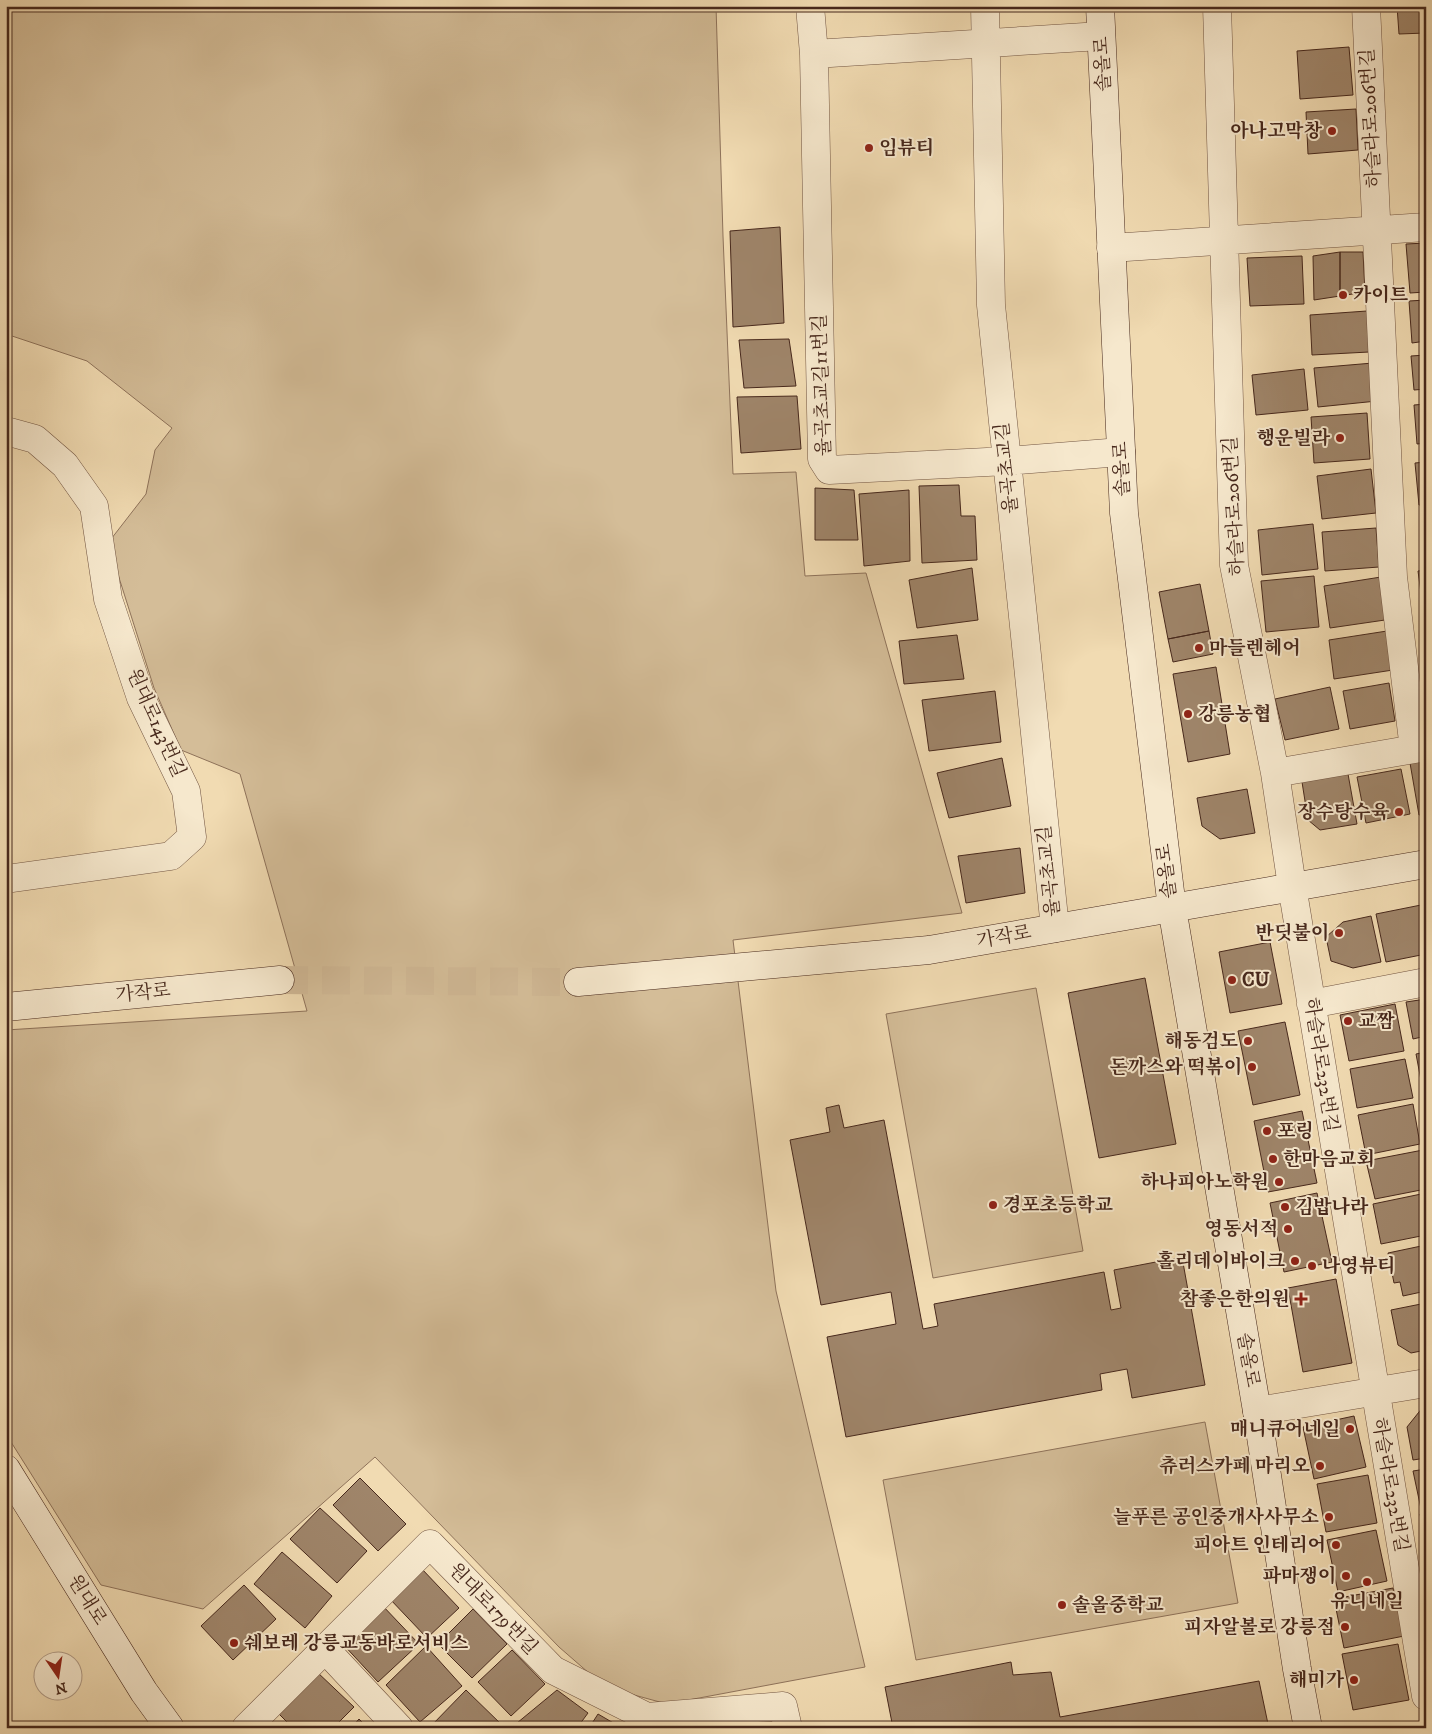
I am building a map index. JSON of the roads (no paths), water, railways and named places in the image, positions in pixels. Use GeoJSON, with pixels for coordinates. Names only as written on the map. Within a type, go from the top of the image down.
{"type":"FeatureCollection","features":[{"type":"Feature","properties":{"kind":"street","name":"율곡초교길11번길"},"geometry":{"type":"LineString","coordinates":[[810,6],[814,54],[822,460],[829,470],[1007,461],[1121,452]]}},
{"type":"Feature","properties":{"kind":"street","name":"율곡초교길"},"geometry":{"type":"LineString","coordinates":[[985,6],[991,305],[1055,928]]}},
{"type":"Feature","properties":{"kind":"street","name":"솔올로"},"geometry":{"type":"LineString","coordinates":[[1100,6],[1124,513],[1172,908],[1257,1411],[1308,1728]]}},
{"type":"Feature","properties":{"kind":"street","name":"하슬라로206번길"},"geometry":{"type":"LineString","coordinates":[[1217,6],[1234,565],[1275,774],[1292,886]]}},
{"type":"Feature","properties":{"kind":"street","name":"하슬라로206번길"},"geometry":{"type":"LineString","coordinates":[[1366,6],[1393,577],[1420,748]]}},
{"type":"Feature","properties":{"kind":"street"},"geometry":{"type":"LineString","coordinates":[[814,54],[1101,36]]}},
{"type":"Feature","properties":{"kind":"street"},"geometry":{"type":"LineString","coordinates":[[1111,248],[1426,227]]}},
{"type":"Feature","properties":{"kind":"street","name":"원대로143번길"},"geometry":{"type":"LineString","coordinates":[[6,431],[34,440],[65,465],[94,506],[108,599],[141,698],[186,791],[192,837],[172,856],[6,879]]}},
{"type":"Feature","properties":{"kind":"street"},"geometry":{"type":"LineString","coordinates":[[1275,774],[1420,748]]}},
{"type":"Feature","properties":{"kind":"street","name":"가작로"},"geometry":{"type":"LineString","coordinates":[[578,982],[929,950],[1426,864]]}},
{"type":"Feature","properties":{"kind":"street","name":"하슬라로232번길"},"geometry":{"type":"LineString","coordinates":[[1292,886],[1426,1696]]}},
{"type":"Feature","properties":{"kind":"street","name":"가작로"},"geometry":{"type":"LineString","coordinates":[[6,1007],[280,980]]}},
{"type":"Feature","properties":{"kind":"street"},"geometry":{"type":"LineString","coordinates":[[1311,1004],[1426,982]]}},
{"type":"Feature","properties":{"kind":"street","name":"하슬라로232번길"},"geometry":{"type":"LineString","coordinates":[[1257,1411],[1426,1383]]}},
{"type":"Feature","properties":{"kind":"street","name":"원대로"},"geometry":{"type":"LineString","coordinates":[[6,1469],[144,1692],[170,1728]]}},
{"type":"Feature","properties":{"kind":"street","name":"원대로179번길"},"geometry":{"type":"LineString","coordinates":[[246,1728],[430,1544],[553,1670],[647,1718],[783,1706],[788,1728]]}},
{"type":"Feature","properties":{"kind":"street"},"geometry":{"type":"LineString","coordinates":[[325,1649],[398,1728]]}},
{"type":"Feature","properties":{"kind":"tunnel"},"geometry":{"type":"LineString","coordinates":[[280,980],[578,982]]}},
{"type":"Feature","properties":{"kind":"place","name":"아나고막창"},"geometry":{"type":"Point","coordinates":[1332,131]}},
{"type":"Feature","properties":{"kind":"place","name":"임뷰티"},"geometry":{"type":"Point","coordinates":[869,148]}},
{"type":"Feature","properties":{"kind":"place","name":"카이트"},"geometry":{"type":"Point","coordinates":[1343,295]}},
{"type":"Feature","properties":{"kind":"place","name":"행운빌라"},"geometry":{"type":"Point","coordinates":[1340,438]}},
{"type":"Feature","properties":{"kind":"place","name":"마들렌헤어"},"geometry":{"type":"Point","coordinates":[1199,648]}},
{"type":"Feature","properties":{"kind":"place","name":"강릉농협"},"geometry":{"type":"Point","coordinates":[1188,714]}},
{"type":"Feature","properties":{"kind":"place","name":"장수탕수육"},"geometry":{"type":"Point","coordinates":[1399,812]}},
{"type":"Feature","properties":{"kind":"place","name":"반딧불이"},"geometry":{"type":"Point","coordinates":[1339,933]}},
{"type":"Feature","properties":{"kind":"place","name":"CU"},"geometry":{"type":"Point","coordinates":[1232,980]}},
{"type":"Feature","properties":{"kind":"place","name":"교짬"},"geometry":{"type":"Point","coordinates":[1348,1021]}},
{"type":"Feature","properties":{"kind":"place","name":"해동검도"},"geometry":{"type":"Point","coordinates":[1248,1041]}},
{"type":"Feature","properties":{"kind":"place","name":"돈까스와 떡볶이"},"geometry":{"type":"Point","coordinates":[1252,1067]}},
{"type":"Feature","properties":{"kind":"place","name":"포링"},"geometry":{"type":"Point","coordinates":[1267,1131]}},
{"type":"Feature","properties":{"kind":"place","name":"한마음교회"},"geometry":{"type":"Point","coordinates":[1273,1159]}},
{"type":"Feature","properties":{"kind":"place","name":"하나피아노학원"},"geometry":{"type":"Point","coordinates":[1279,1182]}},
{"type":"Feature","properties":{"kind":"place","name":"경포초등학교"},"geometry":{"type":"Point","coordinates":[993,1205]}},
{"type":"Feature","properties":{"kind":"place","name":"김밥나라"},"geometry":{"type":"Point","coordinates":[1285,1207]}},
{"type":"Feature","properties":{"kind":"place","name":"영동서적"},"geometry":{"type":"Point","coordinates":[1288,1229]}},
{"type":"Feature","properties":{"kind":"place","name":"홀리데이바이크"},"geometry":{"type":"Point","coordinates":[1295,1261]}},
{"type":"Feature","properties":{"kind":"place","name":"나영뷰티"},"geometry":{"type":"Point","coordinates":[1312,1266]}},
{"type":"Feature","properties":{"kind":"place","name":"참좋은한의원"},"geometry":{"type":"Point","coordinates":[1301,1299]}},
{"type":"Feature","properties":{"kind":"place","name":"매니큐어네일"},"geometry":{"type":"Point","coordinates":[1350,1429]}},
{"type":"Feature","properties":{"kind":"place","name":"츄러스카페 마리오"},"geometry":{"type":"Point","coordinates":[1320,1466]}},
{"type":"Feature","properties":{"kind":"place","name":"늘푸른 공인중개사사무소"},"geometry":{"type":"Point","coordinates":[1329,1517]}},
{"type":"Feature","properties":{"kind":"place","name":"피아트 인테리어"},"geometry":{"type":"Point","coordinates":[1336,1545]}},
{"type":"Feature","properties":{"kind":"place","name":"파마쟁이"},"geometry":{"type":"Point","coordinates":[1346,1576]}},
{"type":"Feature","properties":{"kind":"place","name":"유니네일"},"geometry":{"type":"Point","coordinates":[1367,1582]}},
{"type":"Feature","properties":{"kind":"place","name":"솔올중학교"},"geometry":{"type":"Point","coordinates":[1062,1605]}},
{"type":"Feature","properties":{"kind":"place","name":"피자알볼로 강릉점"},"geometry":{"type":"Point","coordinates":[1345,1627]}},
{"type":"Feature","properties":{"kind":"place","name":"쉐보레 강릉교동바로서비스"},"geometry":{"type":"Point","coordinates":[234,1643]}},
{"type":"Feature","properties":{"kind":"place","name":"해미가"},"geometry":{"type":"Point","coordinates":[1354,1680]}}]}
